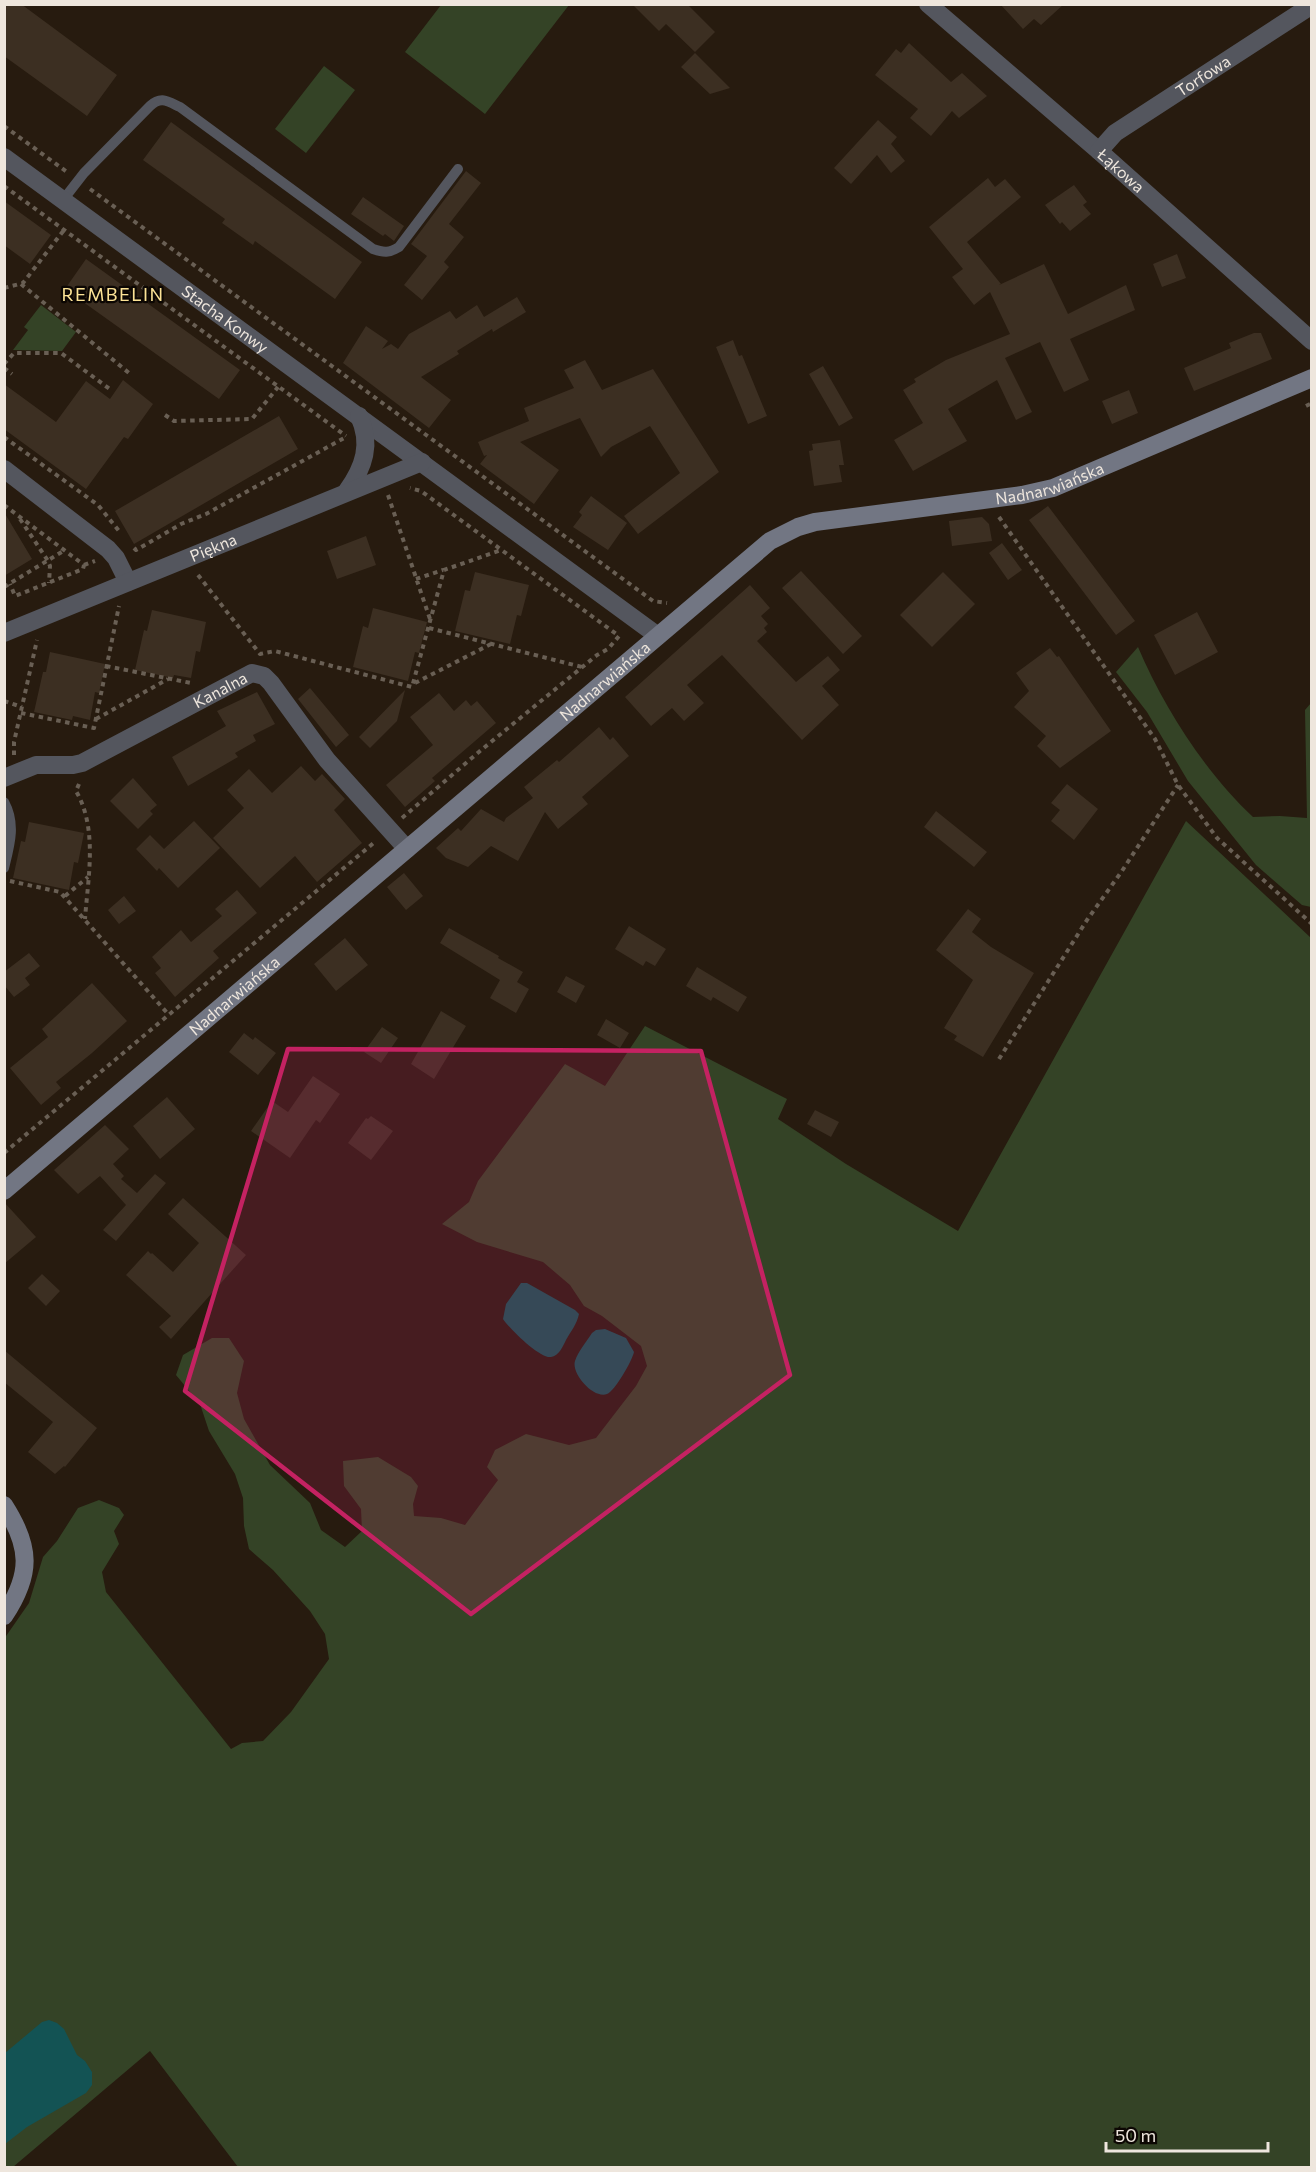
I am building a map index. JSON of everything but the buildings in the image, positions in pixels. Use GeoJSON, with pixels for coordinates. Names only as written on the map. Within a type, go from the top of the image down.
{"type":"FeatureCollection","features":[{"type":"Feature","properties":{"kind":"street","name":"Łąkowa"},"geometry":{"type":"LineString","coordinates":[[928,4],[1099,151],[1311,341]]}},
{"type":"Feature","properties":{"kind":"street","name":"Torfowa"},"geometry":{"type":"LineString","coordinates":[[1099,151],[1115,132],[1311,5]]}},
{"type":"Feature","properties":{"kind":"street","name":"Stacha Konwy"},"geometry":{"type":"LineString","coordinates":[[4,157],[658,636]]}},
{"type":"Feature","properties":{"kind":"street","name":"Nadnarwiańska"},"geometry":{"type":"LineString","coordinates":[[4,1191],[770,541],[798,527],[815,522],[1022,495],[1053,488],[1311,378]]}},
{"type":"Feature","properties":{"kind":"street"},"geometry":{"type":"LineString","coordinates":[[347,491],[360,470],[366,453],[361,420]]}},
{"type":"Feature","properties":{"kind":"street","name":"Piękna"},"geometry":{"type":"LineString","coordinates":[[4,633],[422,462]]}},
{"type":"Feature","properties":{"kind":"street"},"geometry":{"type":"LineString","coordinates":[[4,469],[113,554],[128,582]]}},
{"type":"Feature","properties":{"kind":"street","name":"Kanalna"},"geometry":{"type":"LineString","coordinates":[[12,775],[36,765],[82,763],[252,673],[264,676],[271,683],[327,760],[407,849]]}},
{"type":"Feature","properties":{"kind":"street"},"geometry":{"type":"LineString","coordinates":[[4,1505],[17,1526],[25,1552],[25,1568],[20,1586],[13,1604],[4,1616]]}},
{"type":"Feature","properties":{"kind":"lane"},"geometry":{"type":"LineString","coordinates":[[63,200],[84,173],[156,100],[164,99],[180,107],[373,249],[383,252],[391,252],[399,247],[458,169]]}},
{"type":"Feature","properties":{"kind":"lane"},"geometry":{"type":"LineString","coordinates":[[4,802],[12,823],[11,841],[4,868]]}},
{"type":"Feature","properties":{"kind":"path"},"geometry":{"type":"LineString","coordinates":[[4,126],[653,601],[672,602]]}},
{"type":"Feature","properties":{"kind":"path"},"geometry":{"type":"LineString","coordinates":[[4,186],[347,437]]}},
{"type":"Feature","properties":{"kind":"path"},"geometry":{"type":"LineString","coordinates":[[4,288],[21,284],[64,230]]}},
{"type":"Feature","properties":{"kind":"path"},"geometry":{"type":"LineString","coordinates":[[21,284],[129,373]]}},
{"type":"Feature","properties":{"kind":"path"},"geometry":{"type":"LineString","coordinates":[[12,374],[4,366],[14,352],[61,353],[111,390]]}},
{"type":"Feature","properties":{"kind":"path"},"geometry":{"type":"LineString","coordinates":[[165,415],[174,421],[252,419],[278,387]]}},
{"type":"Feature","properties":{"kind":"path"},"geometry":{"type":"LineString","coordinates":[[1306,406],[1311,404]]}},
{"type":"Feature","properties":{"kind":"path"},"geometry":{"type":"LineString","coordinates":[[4,437],[98,506],[136,550],[347,437],[361,420]]}},
{"type":"Feature","properties":{"kind":"path"},"geometry":{"type":"LineString","coordinates":[[4,1153],[480,752],[582,667],[608,649],[620,636],[421,491],[401,488]]}},
{"type":"Feature","properties":{"kind":"path"},"geometry":{"type":"LineString","coordinates":[[394,490],[387,492],[431,622]]}},
{"type":"Feature","properties":{"kind":"path"},"geometry":{"type":"LineString","coordinates":[[987,499],[1155,739],[1178,785],[1217,838],[1311,924]]}},
{"type":"Feature","properties":{"kind":"path"},"geometry":{"type":"LineString","coordinates":[[4,505],[84,565]]}},
{"type":"Feature","properties":{"kind":"path"},"geometry":{"type":"LineString","coordinates":[[18,516],[48,561],[49,583]]}},
{"type":"Feature","properties":{"kind":"path"},"geometry":{"type":"LineString","coordinates":[[10,584],[15,596],[83,569],[84,565],[131,546]]}},
{"type":"Feature","properties":{"kind":"path"},"geometry":{"type":"LineString","coordinates":[[4,587],[65,550]]}},
{"type":"Feature","properties":{"kind":"path"},"geometry":{"type":"LineString","coordinates":[[416,579],[502,550]]}},
{"type":"Feature","properties":{"kind":"path"},"geometry":{"type":"LineString","coordinates":[[206,568],[195,572],[260,654]]}},
{"type":"Feature","properties":{"kind":"path"},"geometry":{"type":"LineString","coordinates":[[414,684],[444,570]]}},
{"type":"Feature","properties":{"kind":"path"},"geometry":{"type":"LineString","coordinates":[[21,713],[94,728],[120,602],[111,606]]}},
{"type":"Feature","properties":{"kind":"path"},"geometry":{"type":"LineString","coordinates":[[429,628],[582,667]]}},
{"type":"Feature","properties":{"kind":"path"},"geometry":{"type":"LineString","coordinates":[[12,775],[14,742],[38,636]]}},
{"type":"Feature","properties":{"kind":"path"},"geometry":{"type":"LineString","coordinates":[[250,659],[275,651],[412,687],[491,644]]}},
{"type":"Feature","properties":{"kind":"path"},"geometry":{"type":"LineString","coordinates":[[106,666],[191,684]]}},
{"type":"Feature","properties":{"kind":"path"},"geometry":{"type":"LineString","coordinates":[[96,720],[169,679]]}},
{"type":"Feature","properties":{"kind":"path"},"geometry":{"type":"LineString","coordinates":[[4,701],[22,707]]}},
{"type":"Feature","properties":{"kind":"path"},"geometry":{"type":"LineString","coordinates":[[82,763],[84,772],[76,791],[84,805],[88,827],[85,919]]}},
{"type":"Feature","properties":{"kind":"path"},"geometry":{"type":"LineString","coordinates":[[999,1059],[1087,920],[1178,785]]}},
{"type":"Feature","properties":{"kind":"path"},"geometry":{"type":"LineString","coordinates":[[65,896],[88,876]]}},
{"type":"Feature","properties":{"kind":"path"},"geometry":{"type":"LineString","coordinates":[[4,880],[60,892],[65,896],[169,1015]]}},
{"type":"Feature","properties":{"kind":"highlighted area"},"geometry":{"type":"Polygon","coordinates":[[[288,1049],[701,1051],[790,1375],[471,1614],[185,1391],[288,1049]]]}},
{"type":"Feature","properties":{"kind":"green space"},"geometry":{"type":"Polygon","coordinates":[[[441,5],[569,5],[485,114],[405,52],[441,5]]]}},
{"type":"Feature","properties":{"kind":"green space"},"geometry":{"type":"Polygon","coordinates":[[[324,66],[355,90],[306,153],[275,129],[324,66]]]}},
{"type":"Feature","properties":{"kind":"green space"},"geometry":{"type":"Polygon","coordinates":[[[41,305],[76,332],[62,351],[13,350],[28,330],[24,327],[41,305]]]}},
{"type":"Feature","properties":{"kind":"green space"},"geometry":{"type":"Polygon","coordinates":[[[1138,647],[1160,693],[1187,738],[1218,780],[1253,817],[1307,818],[1305,710],[1311,703],[1311,907],[1302,905],[1256,865],[1188,781],[1147,712],[1116,672],[1138,647]]]}},
{"type":"Feature","properties":{"kind":"green space"},"geometry":{"type":"Polygon","coordinates":[[[1186,821],[1311,938],[1311,2167],[238,2167],[150,2051],[13,2167],[5,2167],[4,1639],[29,1603],[43,1557],[57,1541],[78,1508],[99,1500],[119,1508],[124,1515],[114,1531],[119,1544],[102,1572],[106,1592],[231,1749],[242,1743],[263,1741],[291,1712],[329,1659],[325,1634],[310,1611],[273,1570],[249,1549],[244,1526],[243,1498],[235,1474],[209,1431],[200,1404],[176,1375],[183,1355],[212,1338],[229,1338],[244,1361],[237,1393],[244,1419],[270,1465],[310,1503],[321,1530],[345,1547],[362,1531],[361,1509],[344,1486],[343,1461],[378,1457],[411,1477],[418,1486],[413,1504],[414,1516],[441,1518],[465,1525],[498,1480],[487,1467],[495,1450],[526,1434],[569,1445],[596,1438],[636,1386],[647,1366],[641,1346],[602,1316],[584,1306],[570,1285],[543,1262],[477,1242],[442,1224],[469,1202],[478,1181],[565,1064],[605,1086],[645,1026],[787,1099],[778,1119],[846,1164],[958,1231],[1186,821]]]}},
{"type":"Feature","properties":{"kind":"water"},"geometry":{"type":"Polygon","coordinates":[[[521,1283],[527,1283],[579,1314],[562,1348],[554,1356],[546,1356],[533,1348],[503,1319],[506,1304],[521,1283]]]}},
{"type":"Feature","properties":{"kind":"water"},"geometry":{"type":"Polygon","coordinates":[[[605,1329],[626,1338],[634,1352],[627,1368],[614,1387],[607,1394],[601,1395],[584,1384],[576,1372],[575,1361],[592,1333],[605,1329]]]}},
{"type":"Feature","properties":{"kind":"water"},"geometry":{"type":"Polygon","coordinates":[[[49,2020],[64,2029],[77,2055],[85,2061],[92,2072],[92,2085],[86,2093],[27,2127],[5,2144],[5,2053],[42,2022],[49,2020]]]}},
{"type":"Feature","properties":{"kind":"district","name":"REMBELIN"},"geometry":{"type":"Point","coordinates":[113,295]}}]}
